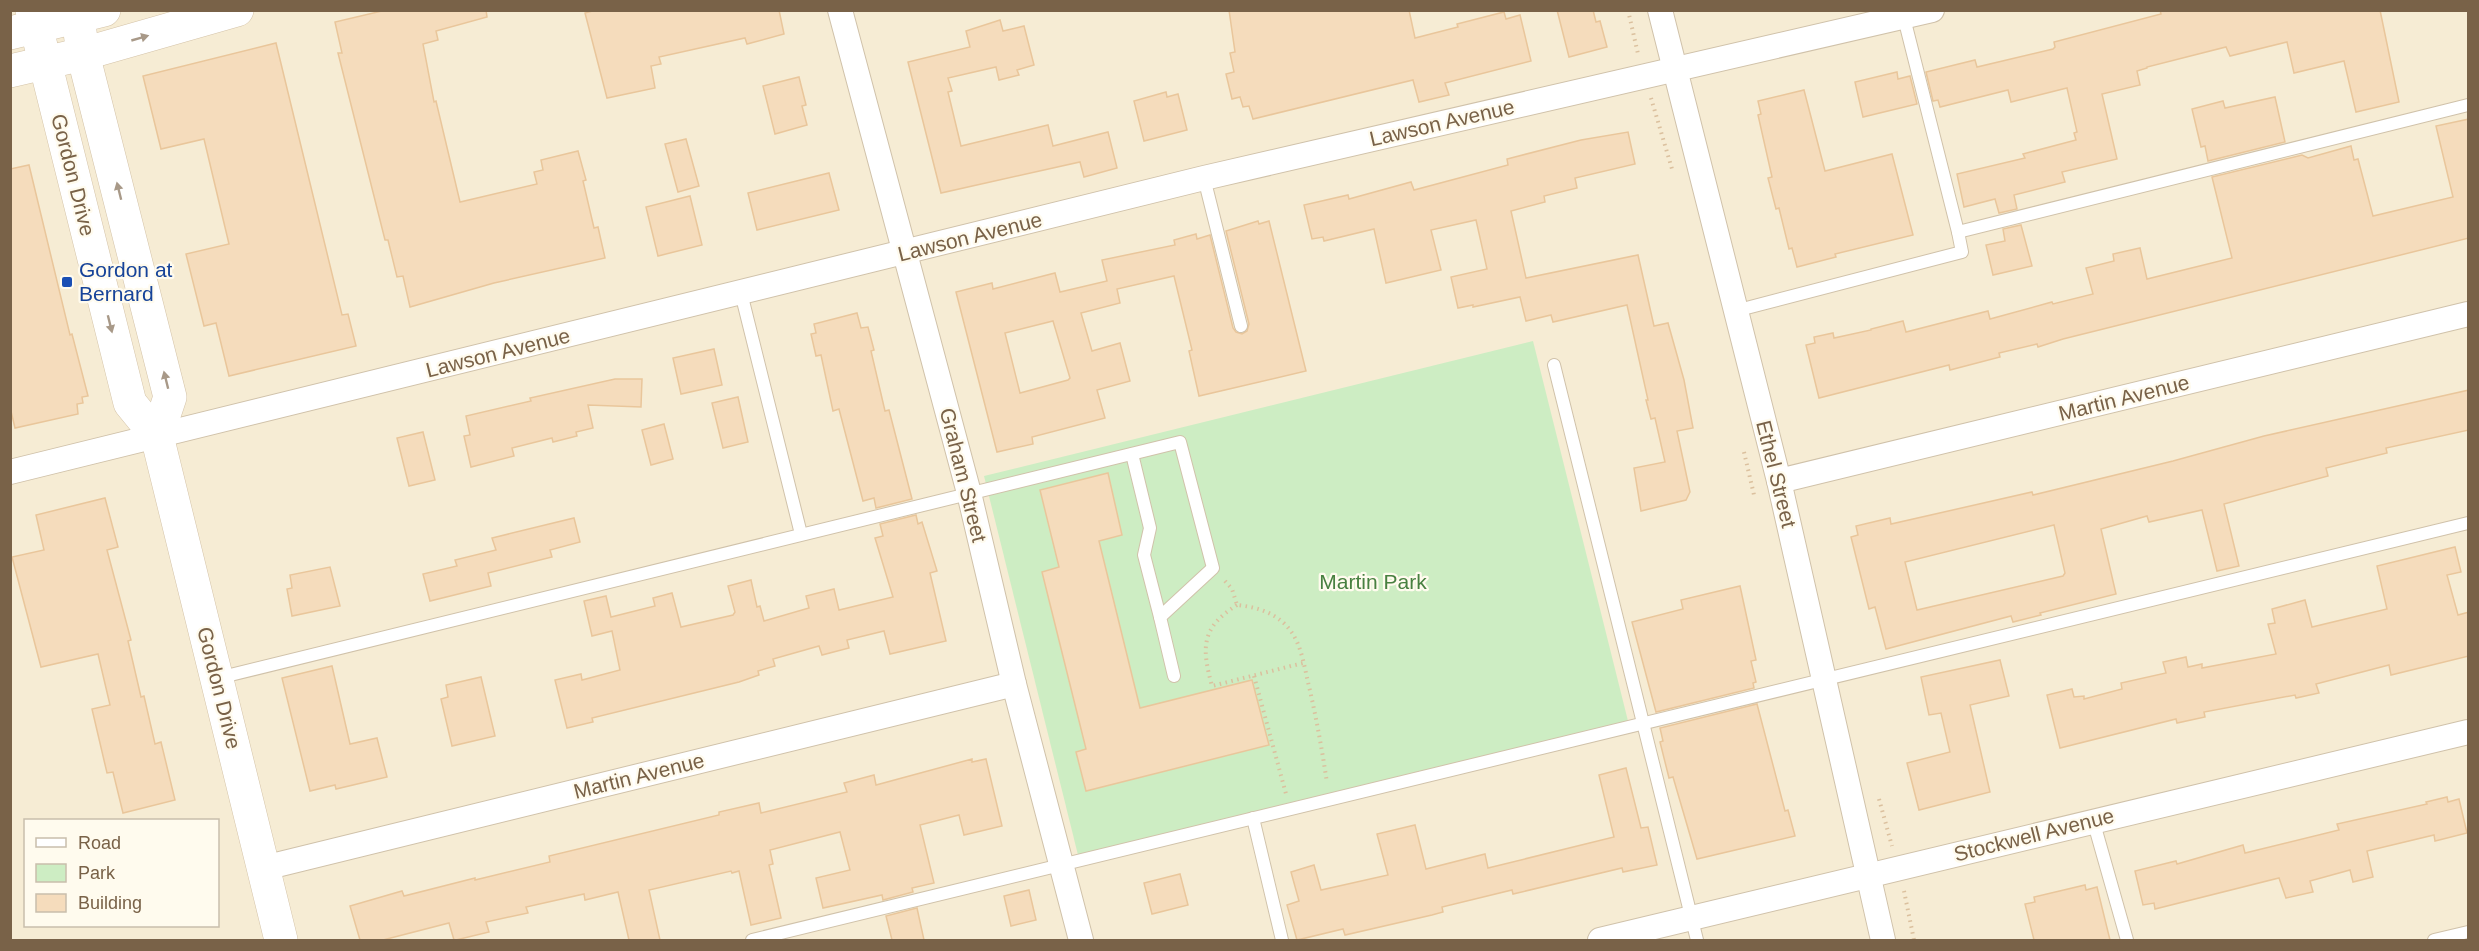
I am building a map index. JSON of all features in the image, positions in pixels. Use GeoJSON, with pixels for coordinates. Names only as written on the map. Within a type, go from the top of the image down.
{"type":"FeatureCollection","features":[{"type":"Feature","properties":{"kind":"main road"},"geometry":{"type":"LineString","coordinates":[[10,71],[83,54],[237,10]]}},
{"type":"Feature","properties":{"kind":"main road"},"geometry":{"type":"LineString","coordinates":[[26,23],[87,12]]}},
{"type":"Feature","properties":{"kind":"main road","name":"Gordon Drive"},"geometry":{"type":"LineString","coordinates":[[87,12],[83,54],[171,397],[157,436]]}},
{"type":"Feature","properties":{"kind":"main road","name":"Gordon Drive"},"geometry":{"type":"LineString","coordinates":[[26,23],[45,64],[130,403],[157,436],[281,940]]}},
{"type":"Feature","properties":{"kind":"street","name":"Graham Street"},"geometry":{"type":"LineString","coordinates":[[840,10],[969,494],[1014,684],[1081,940]]}},
{"type":"Feature","properties":{"kind":"street","name":"Ethel Street"},"geometry":{"type":"LineString","coordinates":[[1660,10],[1779,481],[1883,940]]}},
{"type":"Feature","properties":{"kind":"street","name":"Lawson Avenue"},"geometry":{"type":"LineString","coordinates":[[10,472],[1204,178],[1932,10]]}},
{"type":"Feature","properties":{"kind":"street","name":"Martin Avenue"},"geometry":{"type":"LineString","coordinates":[[1779,481],[2469,314]]}},
{"type":"Feature","properties":{"kind":"street","name":"Martin Avenue"},"geometry":{"type":"LineString","coordinates":[[264,868],[1014,684]]}},
{"type":"Feature","properties":{"kind":"street","name":"Stockwell Avenue"},"geometry":{"type":"LineString","coordinates":[[1600,940],[1695,929],[1868,876],[2093,820],[2469,732]]}},
{"type":"Feature","properties":{"kind":"lane"},"geometry":{"type":"LineString","coordinates":[[1735,311],[1962,252],[1904,18]]}},
{"type":"Feature","properties":{"kind":"lane"},"geometry":{"type":"LineString","coordinates":[[1958,232],[2469,105]]}},
{"type":"Feature","properties":{"kind":"lane"},"geometry":{"type":"LineString","coordinates":[[1204,178],[1241,326]]}},
{"type":"Feature","properties":{"kind":"lane"},"geometry":{"type":"LineString","coordinates":[[741,293],[801,534]]}},
{"type":"Feature","properties":{"kind":"lane"},"geometry":{"type":"LineString","coordinates":[[1554,366],[1695,929]]}},
{"type":"Feature","properties":{"kind":"lane"},"geometry":{"type":"LineString","coordinates":[[216,678],[1180,442],[1213,568],[1160,617]]}},
{"type":"Feature","properties":{"kind":"lane"},"geometry":{"type":"LineString","coordinates":[[1132,454],[1150,528],[1144,555],[1174,676]]}},
{"type":"Feature","properties":{"kind":"lane"},"geometry":{"type":"LineString","coordinates":[[752,940],[2469,523]]}},
{"type":"Feature","properties":{"kind":"lane"},"geometry":{"type":"LineString","coordinates":[[1253,818],[1282,940]]}},
{"type":"Feature","properties":{"kind":"lane"},"geometry":{"type":"LineString","coordinates":[[2093,820],[2127,940]]}},
{"type":"Feature","properties":{"kind":"lane"},"geometry":{"type":"LineString","coordinates":[[2434,940],[2469,932]]}},
{"type":"Feature","properties":{"kind":"path"},"geometry":{"type":"LineString","coordinates":[[1628,10],[1644,76],[1675,177]]}},
{"type":"Feature","properties":{"kind":"path"},"geometry":{"type":"LineString","coordinates":[[1741,442],[1756,500]]}},
{"type":"Feature","properties":{"kind":"path"},"geometry":{"type":"LineString","coordinates":[[1213,568],[1232,589],[1237,605]]}},
{"type":"Feature","properties":{"kind":"path"},"geometry":{"type":"LineString","coordinates":[[1303,663],[1212,686],[1204,658],[1205,643],[1210,630],[1221,617],[1237,605],[1254,606],[1269,612],[1289,628],[1298,643],[1303,663],[1322,742],[1329,799]]}},
{"type":"Feature","properties":{"kind":"path"},"geometry":{"type":"LineString","coordinates":[[1254,676],[1290,808]]}},
{"type":"Feature","properties":{"kind":"shaded area"},"geometry":{"type":"Polygon","coordinates":[[[10,11],[2468,11],[2468,940],[11,940],[10,11]]]}},
{"type":"Feature","properties":{"kind":"green space","name":"Martin Park"},"geometry":{"type":"Polygon","coordinates":[[[1533,341],[1628,721],[1078,855],[984,476],[1533,341]]]}},
{"type":"Feature","properties":{"kind":"building"},"geometry":{"type":"Polygon","coordinates":[[[386,10],[486,10],[487,17],[436,31],[438,40],[423,44],[434,102],[436,101],[460,202],[537,184],[534,172],[543,170],[541,160],[578,151],[586,180],[583,181],[594,228],[598,227],[605,258],[494,283],[410,307],[403,276],[397,277],[388,240],[385,240],[338,53],[342,53],[335,22],[386,10]]]}},
{"type":"Feature","properties":{"kind":"building"},"geometry":{"type":"Polygon","coordinates":[[[596,10],[779,10],[784,34],[747,44],[745,38],[659,57],[661,64],[651,66],[655,88],[607,98],[585,13],[596,10]]]}},
{"type":"Feature","properties":{"kind":"building"},"geometry":{"type":"Polygon","coordinates":[[[1229,10],[1409,10],[1415,38],[1504,12],[1506,19],[1520,15],[1531,61],[1445,83],[1449,95],[1419,102],[1413,80],[1253,119],[1249,106],[1243,107],[1240,97],[1232,99],[1226,74],[1234,72],[1230,53],[1235,52],[1229,10]]]}},
{"type":"Feature","properties":{"kind":"building"},"geometry":{"type":"Polygon","coordinates":[[[1557,10],[1593,10],[1596,22],[1600,21],[1607,47],[1569,57],[1557,10]]]}},
{"type":"Feature","properties":{"kind":"building"},"geometry":{"type":"Polygon","coordinates":[[[2160,10],[2380,10],[2399,102],[2356,112],[2344,61],[2294,73],[2287,42],[2230,56],[2226,47],[2147,67],[2137,71],[2140,85],[2102,94],[2117,159],[2062,172],[2065,182],[2014,195],[2017,209],[1999,213],[1995,199],[1964,207],[1957,174],[2025,158],[2023,154],[2076,140],[2074,133],[2077,132],[2067,88],[2011,102],[2008,90],[1940,107],[1938,100],[1933,101],[1926,72],[1975,60],[1977,67],[2053,49],[2054,42],[2161,14],[2160,10]]]}},
{"type":"Feature","properties":{"kind":"building"},"geometry":{"type":"Polygon","coordinates":[[[1000,20],[1003,31],[1024,26],[1034,65],[1017,70],[1019,75],[999,80],[996,67],[948,78],[952,91],[948,92],[961,146],[1048,125],[1053,146],[1108,132],[1117,168],[1084,177],[1080,162],[941,193],[908,62],[970,47],[966,31],[1000,20]]]}},
{"type":"Feature","properties":{"kind":"building"},"geometry":{"type":"Polygon","coordinates":[[[276,43],[342,315],[348,314],[356,346],[229,376],[216,323],[204,326],[186,254],[229,244],[204,139],[161,149],[143,76],[276,43]]]}},
{"type":"Feature","properties":{"kind":"building"},"geometry":{"type":"Polygon","coordinates":[[[1897,72],[1898,79],[1910,76],[1917,104],[1863,117],[1855,82],[1897,72]]]}},
{"type":"Feature","properties":{"kind":"building"},"geometry":{"type":"Polygon","coordinates":[[[799,77],[806,105],[802,106],[807,125],[775,134],[763,86],[799,77]]]}},
{"type":"Feature","properties":{"kind":"building"},"geometry":{"type":"Polygon","coordinates":[[[1804,90],[1825,171],[1892,154],[1913,235],[1835,254],[1836,257],[1797,267],[1792,248],[1789,249],[1779,208],[1776,209],[1768,178],[1772,177],[1758,115],[1761,114],[1758,101],[1804,90]]]}},
{"type":"Feature","properties":{"kind":"building"},"geometry":{"type":"Polygon","coordinates":[[[1166,92],[1167,97],[1178,94],[1187,130],[1144,141],[1134,101],[1166,92]]]}},
{"type":"Feature","properties":{"kind":"building"},"geometry":{"type":"Polygon","coordinates":[[[2275,97],[2285,142],[2208,161],[2205,146],[2201,147],[2192,109],[2223,101],[2225,108],[2275,97]]]}},
{"type":"Feature","properties":{"kind":"building"},"geometry":{"type":"Polygon","coordinates":[[[2469,119],[2469,238],[2038,347],[2037,344],[1999,353],[2000,357],[1950,370],[1949,365],[1819,398],[1806,345],[1815,343],[1814,337],[1833,333],[1834,338],[1903,321],[1906,332],[1988,311],[1990,319],[2052,302],[2053,304],[2093,294],[2086,268],[2114,261],[2113,254],[2140,248],[2147,279],[2232,258],[2212,177],[2302,155],[2308,158],[2351,146],[2354,160],[2358,159],[2373,216],[2453,197],[2436,126],[2469,119]]]}},
{"type":"Feature","properties":{"kind":"building"},"geometry":{"type":"Polygon","coordinates":[[[1628,132],[1635,164],[1575,178],[1577,188],[1544,196],[1545,202],[1511,211],[1526,278],[1638,255],[1654,326],[1668,323],[1684,380],[1693,428],[1677,431],[1690,492],[1686,500],[1641,511],[1634,468],[1665,462],[1655,418],[1651,419],[1646,400],[1648,400],[1627,305],[1553,322],[1551,315],[1526,321],[1520,297],[1458,308],[1451,277],[1487,269],[1476,220],[1431,230],[1441,270],[1386,283],[1374,229],[1324,241],[1323,237],[1312,239],[1304,205],[1348,195],[1349,199],[1411,182],[1414,190],[1508,165],[1507,159],[1581,140],[1628,132]]]}},
{"type":"Feature","properties":{"kind":"building"},"geometry":{"type":"Polygon","coordinates":[[[686,139],[699,186],[678,192],[665,144],[686,139]]]}},
{"type":"Feature","properties":{"kind":"building"},"geometry":{"type":"Polygon","coordinates":[[[29,165],[70,335],[72,334],[88,396],[82,397],[83,403],[77,404],[78,414],[15,428],[10,407],[10,169],[29,165]]]}},
{"type":"Feature","properties":{"kind":"building"},"geometry":{"type":"Polygon","coordinates":[[[829,173],[839,210],[757,230],[748,193],[829,173]]]}},
{"type":"Feature","properties":{"kind":"building"},"geometry":{"type":"Polygon","coordinates":[[[690,196],[702,245],[658,256],[646,207],[690,196]]]}},
{"type":"Feature","properties":{"kind":"building"},"geometry":{"type":"Polygon","coordinates":[[[1258,221],[1259,224],[1269,221],[1306,371],[1199,396],[1189,351],[1192,350],[1174,276],[1117,289],[1120,303],[1081,313],[1092,351],[1120,343],[1130,381],[1097,390],[1105,418],[1032,437],[1033,444],[997,452],[956,292],[992,283],[993,289],[1055,273],[1060,292],[1107,281],[1102,260],[1175,245],[1174,240],[1196,234],[1197,239],[1210,235],[1233,328],[1242,334],[1247,331],[1249,324],[1226,231],[1258,221]],[[1053,321],[1005,333],[1020,393],[1070,378],[1053,321]]]}},
{"type":"Feature","properties":{"kind":"building"},"geometry":{"type":"Polygon","coordinates":[[[2021,225],[2032,266],[1993,275],[1986,245],[2005,241],[2003,229],[2021,225]]]}},
{"type":"Feature","properties":{"kind":"building"},"geometry":{"type":"Polygon","coordinates":[[[857,313],[861,328],[868,327],[874,350],[871,351],[885,411],[889,410],[912,499],[876,508],[874,498],[863,501],[839,409],[833,411],[821,355],[816,356],[811,334],[816,333],[814,324],[857,313]]]}},
{"type":"Feature","properties":{"kind":"building"},"geometry":{"type":"Polygon","coordinates":[[[714,349],[722,385],[681,394],[673,358],[714,349]]]}},
{"type":"Feature","properties":{"kind":"building"},"geometry":{"type":"Polygon","coordinates":[[[615,379],[642,379],[641,407],[588,405],[593,428],[576,432],[577,436],[553,442],[552,438],[512,448],[514,456],[471,467],[464,436],[470,435],[466,416],[531,401],[530,398],[615,379]]]}},
{"type":"Feature","properties":{"kind":"building"},"geometry":{"type":"Polygon","coordinates":[[[2469,390],[2469,430],[2386,448],[2387,453],[2326,468],[2328,476],[2224,504],[2239,566],[2217,571],[2202,510],[2149,522],[2147,516],[2101,529],[2116,594],[2013,622],[2011,616],[1886,649],[1875,607],[1869,609],[1851,537],[1858,535],[1856,526],[1890,518],[1891,524],[2032,492],[2033,495],[2264,436],[2469,390]],[[2054,525],[1905,562],[1917,610],[2063,576],[2065,573],[2054,525]]]}},
{"type":"Feature","properties":{"kind":"building"},"geometry":{"type":"Polygon","coordinates":[[[738,397],[748,442],[723,448],[712,403],[738,397]]]}},
{"type":"Feature","properties":{"kind":"building"},"geometry":{"type":"Polygon","coordinates":[[[664,424],[673,459],[651,465],[642,430],[664,424]]]}},
{"type":"Feature","properties":{"kind":"building"},"geometry":{"type":"Polygon","coordinates":[[[423,432],[435,480],[409,486],[397,438],[423,432]]]}},
{"type":"Feature","properties":{"kind":"building"},"geometry":{"type":"Polygon","coordinates":[[[1108,473],[1122,535],[1099,541],[1140,708],[1252,680],[1269,745],[1086,791],[1076,752],[1086,749],[1042,572],[1059,567],[1040,490],[1108,473]]]}},
{"type":"Feature","properties":{"kind":"building"},"geometry":{"type":"Polygon","coordinates":[[[105,498],[118,547],[107,550],[131,640],[128,641],[141,697],[144,696],[155,744],[161,742],[175,800],[123,813],[113,772],[107,773],[92,709],[110,705],[98,654],[41,667],[12,557],[44,550],[36,515],[105,498]]]}},
{"type":"Feature","properties":{"kind":"building"},"geometry":{"type":"Polygon","coordinates":[[[916,515],[918,524],[922,522],[937,571],[930,573],[946,641],[890,654],[884,631],[847,640],[849,648],[822,655],[819,646],[773,659],[775,666],[758,671],[759,675],[739,682],[592,718],[593,722],[567,728],[555,680],[581,674],[582,680],[620,670],[612,631],[592,636],[584,601],[606,596],[611,617],[655,606],[653,598],[672,593],[681,627],[733,615],[735,612],[728,586],[751,580],[757,607],[760,606],[764,621],[809,608],[806,596],[834,589],[839,610],[893,597],[875,538],[883,536],[880,524],[916,515]]]}},
{"type":"Feature","properties":{"kind":"building"},"geometry":{"type":"Polygon","coordinates":[[[574,518],[580,542],[550,550],[552,557],[488,573],[491,586],[430,601],[423,574],[457,566],[455,560],[496,550],[492,538],[574,518]]]}},
{"type":"Feature","properties":{"kind":"building"},"geometry":{"type":"Polygon","coordinates":[[[2455,547],[2461,572],[2447,575],[2458,615],[2469,612],[2469,656],[2391,675],[2389,665],[2316,684],[2319,693],[2296,698],[2295,695],[2204,712],[2205,717],[2177,723],[2176,719],[2060,748],[2047,695],[2072,689],[2074,697],[2084,696],[2084,699],[2122,689],[2121,683],[2166,673],[2163,662],[2186,657],[2188,667],[2202,664],[2202,668],[2276,654],[2268,624],[2275,623],[2272,609],[2305,600],[2312,627],[2387,609],[2377,566],[2455,547]]]}},
{"type":"Feature","properties":{"kind":"building"},"geometry":{"type":"Polygon","coordinates":[[[330,567],[340,606],[292,616],[287,589],[292,588],[290,575],[330,567]]]}},
{"type":"Feature","properties":{"kind":"building"},"geometry":{"type":"Polygon","coordinates":[[[1740,586],[1756,660],[1751,661],[1756,682],[1753,683],[1754,688],[1656,712],[1632,622],[1683,609],[1681,600],[1740,586]]]}},
{"type":"Feature","properties":{"kind":"building"},"geometry":{"type":"Polygon","coordinates":[[[2000,660],[2009,696],[1970,705],[1990,792],[1919,810],[1907,763],[1950,752],[1941,713],[1929,715],[1921,677],[2000,660]]]}},
{"type":"Feature","properties":{"kind":"building"},"geometry":{"type":"Polygon","coordinates":[[[332,666],[350,744],[377,738],[387,777],[336,789],[335,785],[310,791],[282,678],[332,666]]]}},
{"type":"Feature","properties":{"kind":"building"},"geometry":{"type":"Polygon","coordinates":[[[481,677],[495,736],[452,746],[441,699],[448,697],[446,685],[481,677]]]}},
{"type":"Feature","properties":{"kind":"building"},"geometry":{"type":"Polygon","coordinates":[[[1757,704],[1785,811],[1788,810],[1795,836],[1697,859],[1673,777],[1669,778],[1660,742],[1663,741],[1660,728],[1757,704]]]}},
{"type":"Feature","properties":{"kind":"building"},"geometry":{"type":"Polygon","coordinates":[[[972,759],[972,762],[986,759],[1002,826],[964,835],[959,815],[920,825],[934,883],[912,888],[913,892],[883,900],[882,895],[823,908],[816,878],[850,870],[840,832],[770,850],[773,864],[769,865],[781,918],[751,925],[739,871],[649,890],[660,940],[629,940],[618,892],[585,900],[584,894],[526,907],[528,913],[486,922],[489,932],[456,940],[454,940],[449,923],[383,940],[360,940],[350,906],[402,891],[404,896],[550,862],[549,856],[719,815],[719,812],[759,803],[761,813],[847,792],[844,783],[874,775],[876,785],[972,759]]]}},
{"type":"Feature","properties":{"kind":"building"},"geometry":{"type":"Polygon","coordinates":[[[1626,768],[1641,828],[1648,827],[1657,865],[1623,872],[1622,868],[1513,894],[1512,890],[1442,907],[1443,912],[1432,915],[1345,935],[1343,929],[1297,940],[1287,905],[1299,901],[1291,872],[1314,865],[1321,890],[1388,875],[1377,834],[1415,825],[1426,869],[1485,854],[1488,868],[1614,837],[1599,775],[1626,768]]]}},
{"type":"Feature","properties":{"kind":"building"},"geometry":{"type":"Polygon","coordinates":[[[2447,797],[2448,802],[2459,799],[2467,833],[2435,841],[2434,835],[2367,851],[2373,877],[2353,882],[2350,870],[2310,881],[2313,892],[2286,898],[2279,878],[2155,909],[2154,903],[2143,905],[2135,871],[2176,861],[2177,864],[2243,845],[2245,853],[2339,830],[2337,824],[2427,804],[2426,802],[2447,797]]]}},
{"type":"Feature","properties":{"kind":"building"},"geometry":{"type":"Polygon","coordinates":[[[1180,874],[1188,905],[1152,914],[1144,883],[1180,874]]]}},
{"type":"Feature","properties":{"kind":"building"},"geometry":{"type":"Polygon","coordinates":[[[2085,885],[2086,890],[2097,887],[2110,940],[2034,940],[2025,904],[2035,902],[2034,897],[2085,885]]]}},
{"type":"Feature","properties":{"kind":"building"},"geometry":{"type":"Polygon","coordinates":[[[1029,890],[1036,920],[1011,926],[1004,896],[1029,890]]]}},
{"type":"Feature","properties":{"kind":"building"},"geometry":{"type":"Polygon","coordinates":[[[917,908],[924,940],[892,940],[886,916],[917,908]]]}},
{"type":"Feature","properties":{"kind":"place","name":"Gordon at Bernard"},"geometry":{"type":"Point","coordinates":[67,282]}}]}
